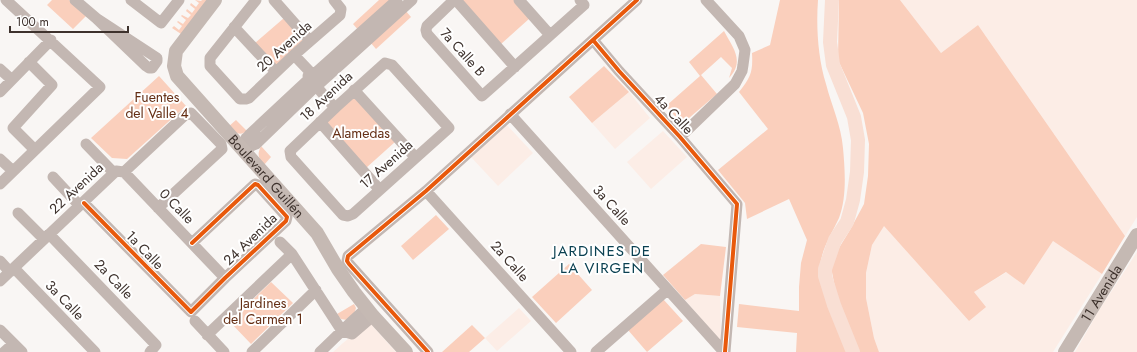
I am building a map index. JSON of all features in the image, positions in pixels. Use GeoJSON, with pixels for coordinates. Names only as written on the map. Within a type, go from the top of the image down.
{"type":"FeatureCollection","features":[{"type":"Feature","properties":{"kind":"main road","name":"Boulevard Guillén"},"geometry":{"type":"LineString","coordinates":[[215,0],[178,48],[174,58],[175,73],[179,79],[249,140],[252,159],[317,233],[338,269],[370,312],[406,352]]}},
{"type":"Feature","properties":{"kind":"main road","name":"11 Avenida"},"geometry":{"type":"LineString","coordinates":[[1065,352],[1137,234]]}},
{"type":"Feature","properties":{"kind":"street"},"geometry":{"type":"LineString","coordinates":[[0,6],[5,0],[100,87],[0,184]]}},
{"type":"Feature","properties":{"kind":"street"},"geometry":{"type":"LineString","coordinates":[[75,0],[146,66],[152,68],[157,58],[96,18]]}},
{"type":"Feature","properties":{"kind":"street"},"geometry":{"type":"LineString","coordinates":[[132,0],[161,23],[179,0]]}},
{"type":"Feature","properties":{"kind":"street"},"geometry":{"type":"LineString","coordinates":[[256,0],[234,28],[276,72]]}},
{"type":"Feature","properties":{"kind":"street"},"geometry":{"type":"LineString","coordinates":[[274,0],[310,41]]}},
{"type":"Feature","properties":{"kind":"street","name":"20 Avenida"},"geometry":{"type":"LineString","coordinates":[[234,28],[210,58],[210,66],[240,98],[246,100],[339,16],[342,12],[334,0]]}},
{"type":"Feature","properties":{"kind":"street"},"geometry":{"type":"LineString","coordinates":[[315,81],[396,0]]}},
{"type":"Feature","properties":{"kind":"street"},"geometry":{"type":"LineString","coordinates":[[252,159],[249,140],[315,81],[412,0]]}},
{"type":"Feature","properties":{"kind":"street"},"geometry":{"type":"LineString","coordinates":[[455,0],[515,67],[582,2]]}},
{"type":"Feature","properties":{"kind":"street","name":"7a Calle B"},"geometry":{"type":"LineString","coordinates":[[455,0],[427,26],[427,34],[482,96],[515,67]]}},
{"type":"Feature","properties":{"kind":"street"},"geometry":{"type":"LineString","coordinates":[[519,0],[550,34]]}},
{"type":"Feature","properties":{"kind":"street"},"geometry":{"type":"LineString","coordinates":[[428,352],[347,261],[348,256],[426,191],[637,0]]}},
{"type":"Feature","properties":{"kind":"street"},"geometry":{"type":"LineString","coordinates":[[680,137],[735,84],[742,71],[745,50],[739,36],[706,0]]}},
{"type":"Feature","properties":{"kind":"street"},"geometry":{"type":"LineString","coordinates":[[0,92],[50,40]]}},
{"type":"Feature","properties":{"kind":"street","name":"4a Calle"},"geometry":{"type":"LineString","coordinates":[[593,40],[619,71],[680,137],[737,204],[724,352]]}},
{"type":"Feature","properties":{"kind":"street"},"geometry":{"type":"LineString","coordinates":[[293,57],[337,106]]}},
{"type":"Feature","properties":{"kind":"street"},"geometry":{"type":"LineString","coordinates":[[28,62],[52,85],[13,128],[35,150]]}},
{"type":"Feature","properties":{"kind":"street","name":"18 Avenida"},"geometry":{"type":"LineString","coordinates":[[341,214],[291,157],[291,149],[382,65],[386,63],[392,64],[448,128]]}},
{"type":"Feature","properties":{"kind":"street"},"geometry":{"type":"LineString","coordinates":[[0,69],[11,79]]}},
{"type":"Feature","properties":{"kind":"street"},"geometry":{"type":"LineString","coordinates":[[354,90],[415,157]]}},
{"type":"Feature","properties":{"kind":"street","name":"22 Avenida"},"geometry":{"type":"LineString","coordinates":[[0,281],[46,236],[188,113],[194,116],[222,146],[220,151],[158,208]]}},
{"type":"Feature","properties":{"kind":"street","name":"3a Calle"},"geometry":{"type":"LineString","coordinates":[[510,114],[724,352]]}},
{"type":"Feature","properties":{"kind":"street"},"geometry":{"type":"LineString","coordinates":[[320,122],[379,190]]}},
{"type":"Feature","properties":{"kind":"street","name":"17 Avenida"},"geometry":{"type":"LineString","coordinates":[[341,214],[346,216],[353,214],[448,128]]}},
{"type":"Feature","properties":{"kind":"street","name":"0 Calle"},"geometry":{"type":"LineString","coordinates":[[86,144],[158,208],[225,278]]}},
{"type":"Feature","properties":{"kind":"street"},"geometry":{"type":"LineString","coordinates":[[0,159],[13,171]]}},
{"type":"Feature","properties":{"kind":"street","name":"1a Calle"},"geometry":{"type":"LineString","coordinates":[[53,178],[82,204],[193,317],[207,335],[224,352]]}},
{"type":"Feature","properties":{"kind":"street","name":"24 Avenida"},"geometry":{"type":"LineString","coordinates":[[192,243],[251,186],[255,184],[258,185],[286,215],[287,219],[225,278],[193,317]]}},
{"type":"Feature","properties":{"kind":"street","name":"2a Calle"},"geometry":{"type":"LineString","coordinates":[[426,191],[571,352]]}},
{"type":"Feature","properties":{"kind":"street","name":"2a Calle"},"geometry":{"type":"LineString","coordinates":[[18,213],[46,236],[153,349]]}},
{"type":"Feature","properties":{"kind":"street"},"geometry":{"type":"LineString","coordinates":[[280,242],[292,254],[342,331]]}},
{"type":"Feature","properties":{"kind":"street"},"geometry":{"type":"LineString","coordinates":[[207,335],[292,254]]}},
{"type":"Feature","properties":{"kind":"street","name":"3a Calle"},"geometry":{"type":"LineString","coordinates":[[0,261],[12,270],[95,352]]}},
{"type":"Feature","properties":{"kind":"street"},"geometry":{"type":"LineString","coordinates":[[252,352],[316,290]]}},
{"type":"Feature","properties":{"kind":"street"},"geometry":{"type":"LineString","coordinates":[[596,352],[667,290]]}},
{"type":"Feature","properties":{"kind":"street"},"geometry":{"type":"LineString","coordinates":[[320,352],[342,331],[346,325],[370,312]]}},
{"type":"Feature","properties":{"kind":"street"},"geometry":{"type":"LineString","coordinates":[[0,330],[22,352]]}},
{"type":"Feature","properties":{"kind":"street"},"geometry":{"type":"LineString","coordinates":[[4,352],[13,344]]}},
{"type":"Feature","properties":{"kind":"shaded area"},"geometry":{"type":"Polygon","coordinates":[[[900,0],[1137,0],[1137,217],[1125,236],[978,25],[941,53],[900,0]]]}},
{"type":"Feature","properties":{"kind":"shaded area"},"geometry":{"type":"Polygon","coordinates":[[[629,92],[650,118],[615,149],[592,123],[629,92]]]}},
{"type":"Feature","properties":{"kind":"shaded area"},"geometry":{"type":"Polygon","coordinates":[[[506,124],[533,153],[498,186],[470,156],[506,124]]]}},
{"type":"Feature","properties":{"kind":"shaded area"},"geometry":{"type":"Polygon","coordinates":[[[663,131],[687,157],[651,189],[627,162],[663,131]]]}},
{"type":"Feature","properties":{"kind":"shaded area"},"geometry":{"type":"Polygon","coordinates":[[[884,225],[969,321],[974,292],[1007,272],[1024,285],[1053,241],[1102,274],[1053,352],[879,352],[874,338],[866,298],[866,273],[872,245],[884,225]]]}},
{"type":"Feature","properties":{"kind":"shaded area"},"geometry":{"type":"Polygon","coordinates":[[[1137,252],[1137,352],[1075,352],[1098,312],[1137,252]]]}},
{"type":"Feature","properties":{"kind":"shaded area"},"geometry":{"type":"Polygon","coordinates":[[[695,294],[720,296],[721,342],[685,300],[695,294]]]}},
{"type":"Feature","properties":{"kind":"shaded area"},"geometry":{"type":"Polygon","coordinates":[[[519,308],[531,321],[497,351],[485,338],[519,308]]]}},
{"type":"Feature","properties":{"kind":"shaded area"},"geometry":{"type":"Polygon","coordinates":[[[369,322],[396,352],[333,352],[343,343],[369,322]]]}},
{"type":"Feature","properties":{"kind":"green space"},"geometry":{"type":"Polygon","coordinates":[[[52,0],[69,0],[86,16],[73,29],[47,5],[52,0]]]}},
{"type":"Feature","properties":{"kind":"green space"},"geometry":{"type":"Polygon","coordinates":[[[195,0],[208,0],[181,34],[172,28],[174,26],[179,30],[182,26],[177,22],[178,21],[183,24],[186,20],[181,16],[182,15],[188,18],[191,15],[186,11],[187,9],[192,13],[195,9],[190,5],[191,3],[196,7],[199,3],[195,0]]]}},
{"type":"Feature","properties":{"kind":"green space"},"geometry":{"type":"Polygon","coordinates":[[[379,0],[393,0],[359,31],[353,24],[379,0]]]}},
{"type":"Feature","properties":{"kind":"green space"},"geometry":{"type":"Polygon","coordinates":[[[462,0],[514,0],[530,18],[501,44],[462,0]]]}},
{"type":"Feature","properties":{"kind":"green space"},"geometry":{"type":"Polygon","coordinates":[[[780,0],[818,0],[817,21],[819,53],[823,74],[840,132],[845,174],[842,210],[823,253],[820,266],[820,275],[825,298],[847,352],[796,352],[797,333],[737,327],[739,304],[799,311],[801,263],[807,240],[789,199],[747,219],[745,203],[718,170],[768,129],[739,92],[750,74],[752,53],[770,45],[780,0]]]}},
{"type":"Feature","properties":{"kind":"green space"},"geometry":{"type":"Polygon","coordinates":[[[839,0],[900,0],[941,53],[978,25],[1125,236],[1102,274],[1053,241],[1024,285],[1006,272],[974,292],[986,307],[969,321],[884,226],[872,245],[866,273],[866,298],[874,338],[879,352],[858,352],[837,298],[831,267],[834,256],[864,204],[868,176],[869,144],[863,113],[838,60],[839,0]]]}},
{"type":"Feature","properties":{"kind":"green space"},"geometry":{"type":"Polygon","coordinates":[[[405,10],[411,17],[376,49],[370,42],[405,10]]]}},
{"type":"Feature","properties":{"kind":"green space"},"geometry":{"type":"Polygon","coordinates":[[[284,18],[305,41],[276,67],[255,43],[284,18]]]}},
{"type":"Feature","properties":{"kind":"green space"},"geometry":{"type":"Polygon","coordinates":[[[724,31],[736,54],[737,60],[734,72],[729,78],[732,68],[721,57],[701,75],[717,94],[682,124],[666,106],[700,76],[689,62],[724,31]]]}},
{"type":"Feature","properties":{"kind":"green space"},"geometry":{"type":"Polygon","coordinates":[[[604,66],[629,92],[592,123],[569,97],[604,66]]]}},
{"type":"Feature","properties":{"kind":"green space","name":"Fuentes del Valle 4"},"geometry":{"type":"Polygon","coordinates":[[[159,76],[186,106],[127,159],[112,158],[91,138],[159,76]]]}},
{"type":"Feature","properties":{"kind":"green space","name":"Alamedas"},"geometry":{"type":"Polygon","coordinates":[[[354,97],[395,142],[366,168],[325,123],[354,97]]]}},
{"type":"Feature","properties":{"kind":"green space"},"geometry":{"type":"Polygon","coordinates":[[[236,120],[247,131],[239,134],[228,127],[236,120]]]}},
{"type":"Feature","properties":{"kind":"green space"},"geometry":{"type":"Polygon","coordinates":[[[261,146],[271,157],[264,165],[259,156],[261,146]]]}},
{"type":"Feature","properties":{"kind":"green space"},"geometry":{"type":"Polygon","coordinates":[[[436,215],[449,229],[413,260],[401,246],[436,215]]]}},
{"type":"Feature","properties":{"kind":"green space"},"geometry":{"type":"Polygon","coordinates":[[[701,244],[726,247],[720,296],[695,294],[685,300],[663,275],[701,244]]]}},
{"type":"Feature","properties":{"kind":"green space"},"geometry":{"type":"Polygon","coordinates":[[[569,264],[592,290],[556,323],[532,297],[569,264]]]}},
{"type":"Feature","properties":{"kind":"green space","name":"Jardines del Carmen 1"},"geometry":{"type":"Polygon","coordinates":[[[271,282],[293,303],[251,344],[230,322],[271,282]]]}},
{"type":"Feature","properties":{"kind":"green space"},"geometry":{"type":"Polygon","coordinates":[[[663,299],[683,321],[647,352],[628,330],[663,299]]]}},
{"type":"Feature","properties":{"kind":"green space"},"geometry":{"type":"Polygon","coordinates":[[[354,304],[356,308],[354,314],[347,320],[341,319],[337,314],[354,304]]]}},
{"type":"Feature","properties":{"kind":"green space"},"geometry":{"type":"Polygon","coordinates":[[[472,325],[485,338],[469,352],[442,352],[472,325]]]}},
{"type":"Feature","properties":{"kind":"waterway"},"geometry":{"type":"LineString","coordinates":[[832,0],[830,42],[833,65],[854,117],[858,140],[857,172],[853,200],[847,222],[835,240],[825,269],[825,276],[834,305],[853,352]]}},
{"type":"Feature","properties":{"kind":"cycle path"},"geometry":{"type":"LineString","coordinates":[[428,352],[349,264],[347,261],[348,256],[426,191],[637,0]]}},
{"type":"Feature","properties":{"kind":"cycle path"},"geometry":{"type":"LineString","coordinates":[[593,40],[619,71],[680,137],[737,204],[725,352]]}},
{"type":"Feature","properties":{"kind":"cycle path"},"geometry":{"type":"LineString","coordinates":[[84,203],[191,312],[286,221],[287,217],[258,185],[255,184],[192,243]]}},
{"type":"Feature","properties":{"kind":"district","name":"JARDINES DE LA VIRGEN"},"geometry":{"type":"Point","coordinates":[602,260]}}]}
